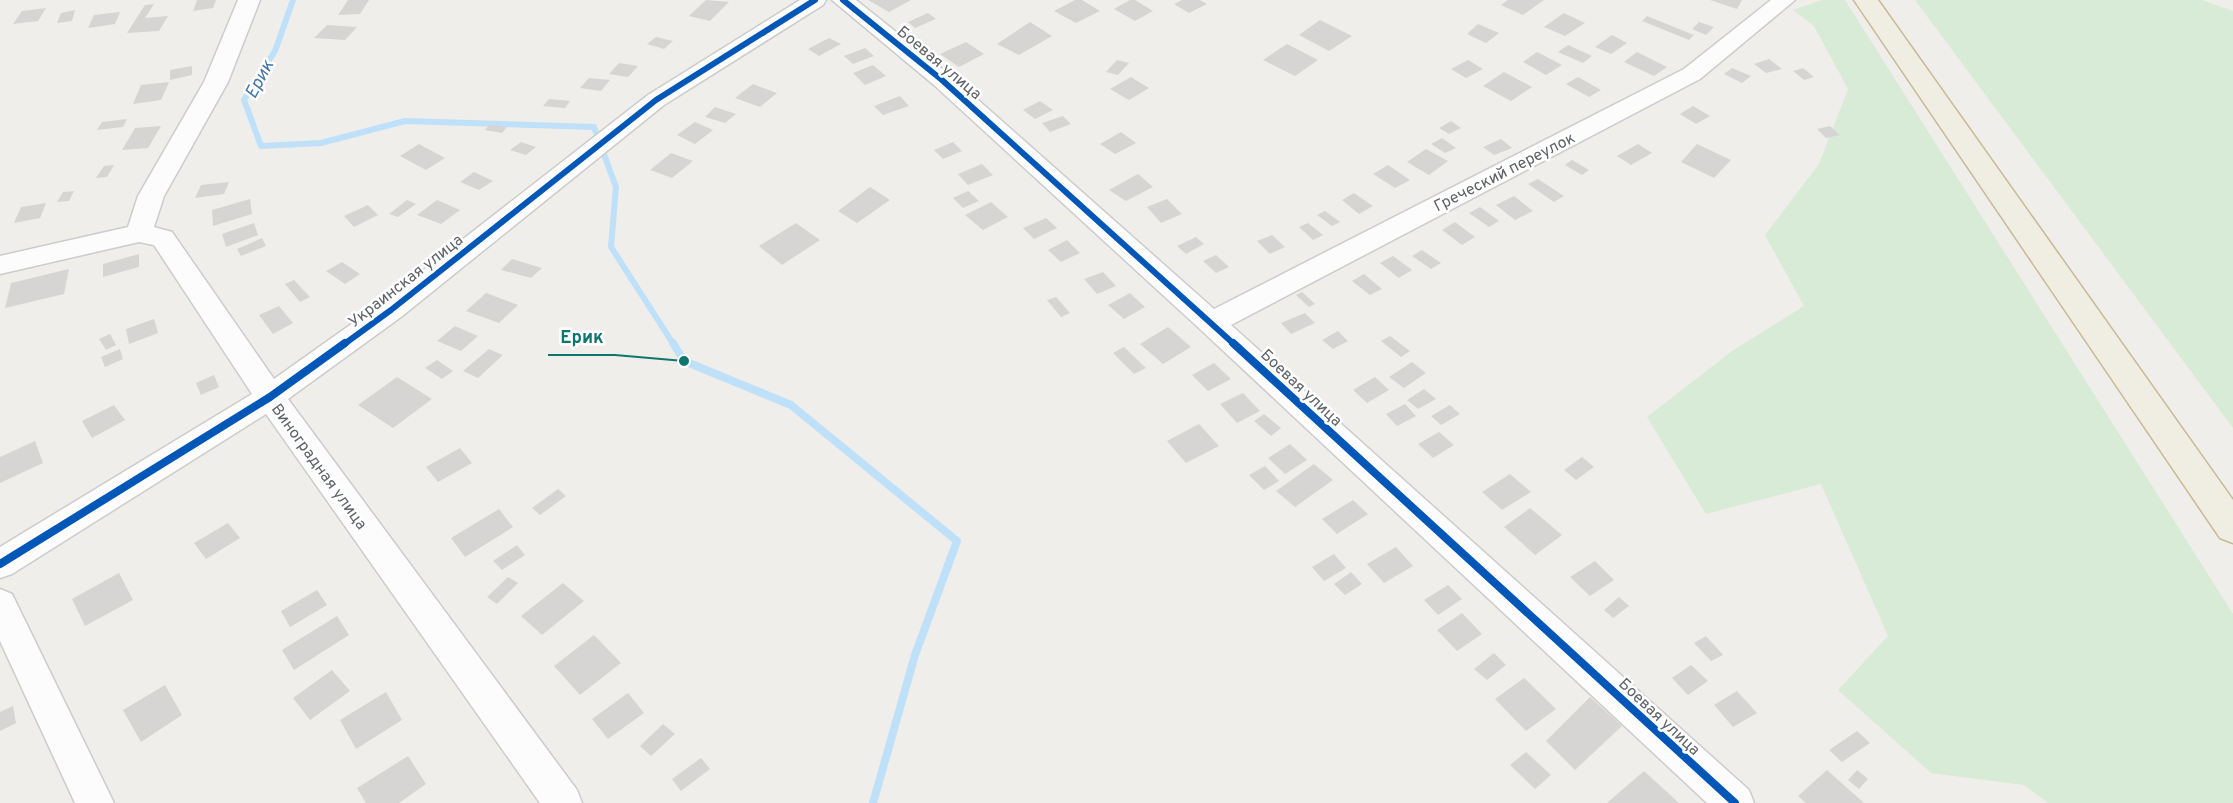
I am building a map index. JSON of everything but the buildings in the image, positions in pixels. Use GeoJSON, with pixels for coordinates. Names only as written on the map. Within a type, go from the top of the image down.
{"type":"FeatureCollection","features":[{"type":"Feature","properties":{"kind":"highway"},"geometry":{"type":"LineString","coordinates":[[1866,0],[2233,528]]}},
{"type":"Feature","properties":{"kind":"street"},"geometry":{"type":"LineString","coordinates":[[0,265],[140,233],[151,196],[216,82],[249,0]]}},
{"type":"Feature","properties":{"kind":"street","name":"Украинская улица"},"geometry":{"type":"LineString","coordinates":[[0,564],[270,398],[391,310],[656,100],[815,0]]}},
{"type":"Feature","properties":{"kind":"street","name":"Боевая улица"},"geometry":{"type":"LineString","coordinates":[[843,0],[942,80],[1735,803]]}},
{"type":"Feature","properties":{"kind":"street","name":"Греческий переулок"},"geometry":{"type":"LineString","coordinates":[[1211,323],[1692,74],[1784,0]]}},
{"type":"Feature","properties":{"kind":"street","name":"Виноградная улица"},"geometry":{"type":"LineString","coordinates":[[140,233],[163,238],[270,398],[563,803]]}},
{"type":"Feature","properties":{"kind":"street"},"geometry":{"type":"LineString","coordinates":[[0,604],[87,799]]}},
{"type":"Feature","properties":{"kind":"green space"},"geometry":{"type":"Polygon","coordinates":[[[1822,0],[1845,0],[2233,614],[2233,803],[2048,803],[2024,785],[1931,773],[1838,690],[1888,636],[1821,484],[1706,514],[1647,417],[1732,351],[1804,306],[1765,235],[1819,164],[1848,89],[1814,26],[1793,10],[1822,0]]]}},
{"type":"Feature","properties":{"kind":"green space"},"geometry":{"type":"Polygon","coordinates":[[[1915,0],[2202,0],[2233,11],[2233,428],[1915,0]]]}},
{"type":"Feature","properties":{"kind":"waterway","name":"Ерик"},"geometry":{"type":"LineString","coordinates":[[293,0],[275,51],[244,100],[261,146],[321,143],[405,121],[594,127],[616,187],[611,247],[674,345]]}},
{"type":"Feature","properties":{"kind":"waterway","name":"Ерик"},"geometry":{"type":"LineString","coordinates":[[673,343],[684,361],[791,405],[957,541],[915,655],[873,803]]}},
{"type":"Feature","properties":{"kind":"cycle path"},"geometry":{"type":"LineString","coordinates":[[0,564],[270,397],[391,310],[656,100],[815,0]]}},
{"type":"Feature","properties":{"kind":"cycle path"},"geometry":{"type":"LineString","coordinates":[[843,0],[942,80],[1735,803]]}},
{"type":"Feature","properties":{"kind":"place","name":"Ерик"},"geometry":{"type":"Point","coordinates":[684,361]}}]}
